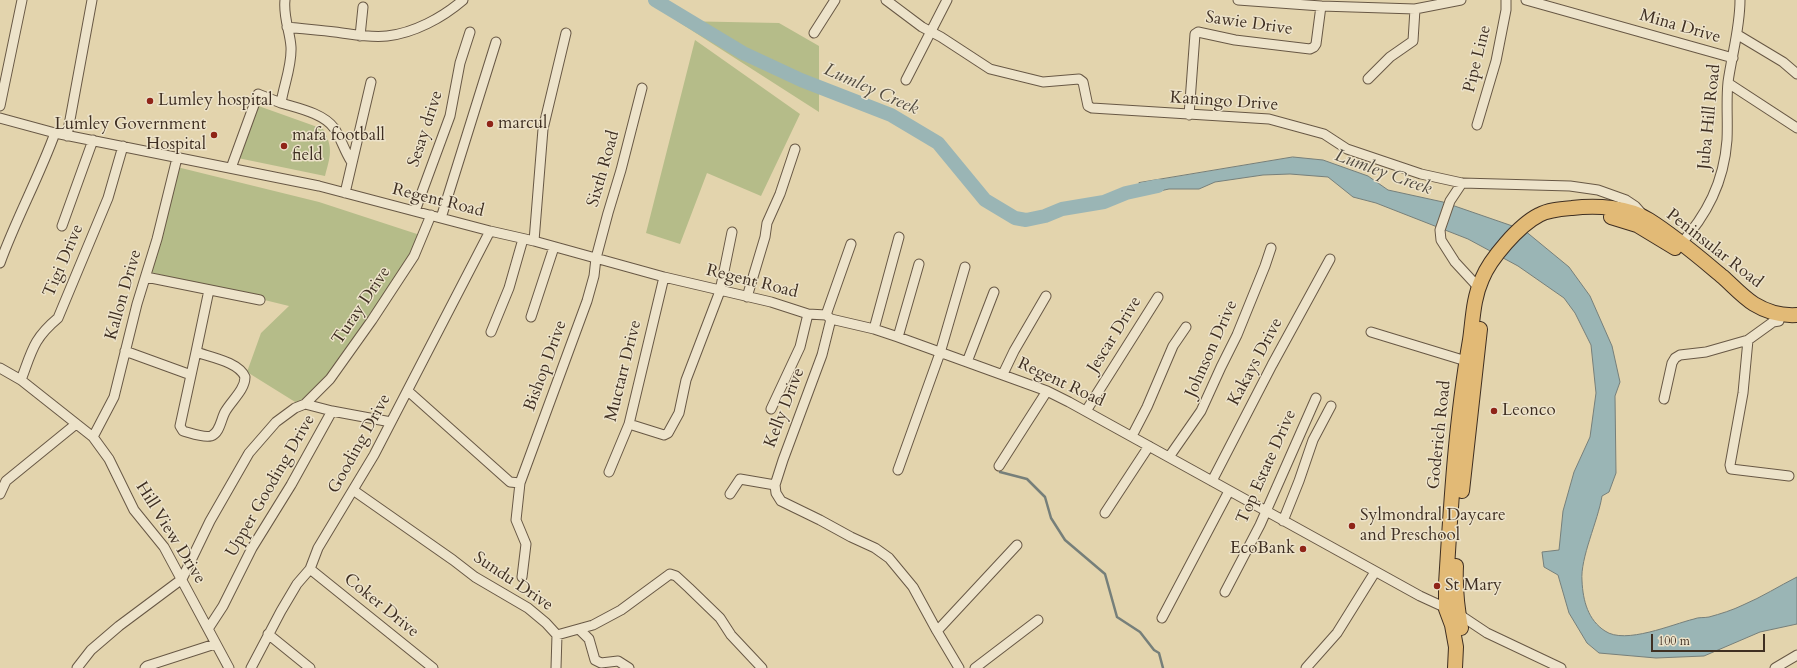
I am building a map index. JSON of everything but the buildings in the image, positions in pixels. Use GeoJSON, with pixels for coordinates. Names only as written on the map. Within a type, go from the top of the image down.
{"type":"FeatureCollection","features":[{"type":"Feature","properties":{"kind":"main road","name":"Peninsular Road"},"geometry":{"type":"LineString","coordinates":[[1483,283],[1493,260],[1505,246],[1539,219],[1558,210],[1595,207],[1615,208],[1633,213],[1644,223],[1679,246],[1754,304],[1782,315],[1797,316]]}},
{"type":"Feature","properties":{"kind":"main road","name":"Peninsular Road"},"geometry":{"type":"LineString","coordinates":[[1679,246],[1750,309],[1768,318],[1797,324]]}},
{"type":"Feature","properties":{"kind":"main road","name":"Goderich Road"},"geometry":{"type":"LineString","coordinates":[[1464,668],[1466,660],[1464,644],[1452,611],[1446,584],[1449,526],[1466,361],[1473,309],[1483,283]]}},
{"type":"Feature","properties":{"kind":"main road","name":"Goderich Road"},"geometry":{"type":"LineString","coordinates":[[1455,668],[1456,647],[1452,626],[1452,611],[1461,497],[1480,325],[1483,283]]}},
{"type":"Feature","properties":{"kind":"street"},"geometry":{"type":"LineString","coordinates":[[0,106],[22,0]]}},
{"type":"Feature","properties":{"kind":"street"},"geometry":{"type":"LineString","coordinates":[[67,136],[92,0]]}},
{"type":"Feature","properties":{"kind":"street"},"geometry":{"type":"LineString","coordinates":[[281,102],[291,59],[290,37],[287,27],[285,0]]}},
{"type":"Feature","properties":{"kind":"street"},"geometry":{"type":"LineString","coordinates":[[287,27],[360,36],[386,36],[405,33],[427,23],[463,0]]}},
{"type":"Feature","properties":{"kind":"street"},"geometry":{"type":"LineString","coordinates":[[814,33],[835,0]]}},
{"type":"Feature","properties":{"kind":"street"},"geometry":{"type":"LineString","coordinates":[[906,80],[932,32],[947,0]]}},
{"type":"Feature","properties":{"kind":"street"},"geometry":{"type":"LineString","coordinates":[[1238,0],[1321,6],[1415,9],[1461,0]]}},
{"type":"Feature","properties":{"kind":"street","name":"Pipe Line"},"geometry":{"type":"LineString","coordinates":[[1477,125],[1496,61],[1506,10],[1506,0]]}},
{"type":"Feature","properties":{"kind":"street","name":"Mina Drive"},"geometry":{"type":"LineString","coordinates":[[1526,0],[1733,58]]}},
{"type":"Feature","properties":{"kind":"street","name":"Juba Hill Road"},"geometry":{"type":"LineString","coordinates":[[1679,246],[1704,215],[1712,198],[1725,161],[1728,83],[1738,35],[1740,0]]}},
{"type":"Feature","properties":{"kind":"street"},"geometry":{"type":"LineString","coordinates":[[892,2],[922,27],[932,32]]}},
{"type":"Feature","properties":{"kind":"street","name":"Sawie Drive"},"geometry":{"type":"LineString","coordinates":[[1189,115],[1195,34],[1198,32],[1235,40],[1310,49],[1314,48],[1316,44],[1321,6]]}},
{"type":"Feature","properties":{"kind":"street"},"geometry":{"type":"LineString","coordinates":[[360,36],[363,7]]}},
{"type":"Feature","properties":{"kind":"street"},"geometry":{"type":"LineString","coordinates":[[1368,79],[1390,57],[1413,41],[1415,9]]}},
{"type":"Feature","properties":{"kind":"street","name":"Sesay drive"},"geometry":{"type":"LineString","coordinates":[[415,211],[450,116],[460,63],[470,32]]}},
{"type":"Feature","properties":{"kind":"street","name":"Kaningo Drive"},"geometry":{"type":"LineString","coordinates":[[932,32],[990,69],[1043,82],[1079,79],[1083,82],[1088,106],[1092,108],[1269,119],[1324,134],[1347,149],[1421,174],[1462,183],[1570,186],[1598,190],[1626,200],[1636,206],[1644,223]]}},
{"type":"Feature","properties":{"kind":"street"},"geometry":{"type":"LineString","coordinates":[[534,241],[543,129],[566,33]]}},
{"type":"Feature","properties":{"kind":"street"},"geometry":{"type":"LineString","coordinates":[[1738,35],[1783,62],[1797,74]]}},
{"type":"Feature","properties":{"kind":"street"},"geometry":{"type":"LineString","coordinates":[[441,218],[496,42]]}},
{"type":"Feature","properties":{"kind":"street"},"geometry":{"type":"LineString","coordinates":[[345,193],[351,161],[371,82]]}},
{"type":"Feature","properties":{"kind":"street"},"geometry":{"type":"LineString","coordinates":[[1728,83],[1797,128]]}},
{"type":"Feature","properties":{"kind":"street","name":"Sixth Road"},"geometry":{"type":"LineString","coordinates":[[596,258],[642,88]]}},
{"type":"Feature","properties":{"kind":"street"},"geometry":{"type":"LineString","coordinates":[[231,168],[258,94],[306,111],[326,120],[333,127],[351,161]]}},
{"type":"Feature","properties":{"kind":"street","name":"Regent Road"},"geometry":{"type":"LineString","coordinates":[[0,118],[67,136],[94,140],[319,186],[490,231],[534,241],[664,277],[771,302],[808,314],[828,317],[898,337],[1047,391],[1132,436],[1375,572],[1452,611],[1487,632],[1561,668]]}},
{"type":"Feature","properties":{"kind":"street"},"geometry":{"type":"LineString","coordinates":[[0,263],[12,230],[42,167],[55,133]]}},
{"type":"Feature","properties":{"kind":"street"},"geometry":{"type":"LineString","coordinates":[[62,226],[94,140]]}},
{"type":"Feature","properties":{"kind":"street","name":"Tigi Drive"},"geometry":{"type":"LineString","coordinates":[[21,380],[35,343],[42,332],[58,318],[108,198],[123,146]]}},
{"type":"Feature","properties":{"kind":"street"},"geometry":{"type":"LineString","coordinates":[[747,297],[765,237],[767,223],[780,194],[795,149]]}},
{"type":"Feature","properties":{"kind":"street","name":"Kallon Drive"},"geometry":{"type":"LineString","coordinates":[[93,437],[114,397],[177,158]]}},
{"type":"Feature","properties":{"kind":"street"},"geometry":{"type":"LineString","coordinates":[[1462,183],[1450,201],[1440,230],[1441,240],[1455,262],[1483,283]]}},
{"type":"Feature","properties":{"kind":"street","name":"Turay Drive"},"geometry":{"type":"LineString","coordinates":[[182,579],[210,521],[249,454],[276,422],[295,408],[305,404],[330,379],[372,320],[414,256],[431,215]]}},
{"type":"Feature","properties":{"kind":"street","name":"Gooding Drive"},"geometry":{"type":"LineString","coordinates":[[251,668],[268,634],[297,584],[310,569],[318,548],[374,455],[490,231]]}},
{"type":"Feature","properties":{"kind":"street"},"geometry":{"type":"LineString","coordinates":[[629,424],[664,435],[668,433],[679,413],[686,380],[720,290],[732,232]]}},
{"type":"Feature","properties":{"kind":"street"},"geometry":{"type":"LineString","coordinates":[[874,329],[899,237]]}},
{"type":"Feature","properties":{"kind":"street"},"geometry":{"type":"LineString","coordinates":[[491,332],[509,288],[523,239]]}},
{"type":"Feature","properties":{"kind":"street","name":"Kelly Drive"},"geometry":{"type":"LineString","coordinates":[[775,485],[822,355],[828,317],[851,244]]}},
{"type":"Feature","properties":{"kind":"street"},"geometry":{"type":"LineString","coordinates":[[531,317],[554,247]]}},
{"type":"Feature","properties":{"kind":"street","name":"Johnson Drive"},"geometry":{"type":"LineString","coordinates":[[1169,457],[1201,411],[1237,335],[1271,248]]}},
{"type":"Feature","properties":{"kind":"street","name":"Bishop Drive"},"geometry":{"type":"LineString","coordinates":[[522,578],[526,544],[516,520],[520,483],[587,301],[594,276],[596,258]]}},
{"type":"Feature","properties":{"kind":"street","name":"Kakays Drive"},"geometry":{"type":"LineString","coordinates":[[1212,481],[1268,372],[1330,259]]}},
{"type":"Feature","properties":{"kind":"street"},"geometry":{"type":"LineString","coordinates":[[898,337],[919,264]]}},
{"type":"Feature","properties":{"kind":"street"},"geometry":{"type":"LineString","coordinates":[[898,470],[940,352],[965,267]]}},
{"type":"Feature","properties":{"kind":"street"},"geometry":{"type":"LineString","coordinates":[[146,277],[260,300]]}},
{"type":"Feature","properties":{"kind":"street","name":"Muctarr Drive"},"geometry":{"type":"LineString","coordinates":[[609,472],[629,424],[664,277]]}},
{"type":"Feature","properties":{"kind":"street"},"geometry":{"type":"LineString","coordinates":[[196,352],[238,368],[245,377],[243,386],[226,408],[216,433],[211,436],[202,436],[181,429],[180,422],[209,290]]}},
{"type":"Feature","properties":{"kind":"street"},"geometry":{"type":"LineString","coordinates":[[967,362],[994,292]]}},
{"type":"Feature","properties":{"kind":"street"},"geometry":{"type":"LineString","coordinates":[[1003,374],[1014,351],[1046,296]]}},
{"type":"Feature","properties":{"kind":"street","name":"Jescar Drive"},"geometry":{"type":"LineString","coordinates":[[1086,411],[1158,297]]}},
{"type":"Feature","properties":{"kind":"street"},"geometry":{"type":"LineString","coordinates":[[771,409],[800,347],[808,314]]}},
{"type":"Feature","properties":{"kind":"street"},"geometry":{"type":"LineString","coordinates":[[1664,399],[1672,363],[1675,358],[1680,355],[1706,352],[1748,340],[1773,322],[1779,321]]}},
{"type":"Feature","properties":{"kind":"street"},"geometry":{"type":"LineString","coordinates":[[1132,436],[1153,392],[1172,346],[1186,328]]}},
{"type":"Feature","properties":{"kind":"street"},"geometry":{"type":"LineString","coordinates":[[1371,332],[1466,361]]}},
{"type":"Feature","properties":{"kind":"street"},"geometry":{"type":"LineString","coordinates":[[1748,340],[1743,393],[1730,465],[1731,469],[1789,476]]}},
{"type":"Feature","properties":{"kind":"street"},"geometry":{"type":"LineString","coordinates":[[125,351],[191,375]]}},
{"type":"Feature","properties":{"kind":"street","name":"Hill View Drive"},"geometry":{"type":"LineString","coordinates":[[0,368],[21,380],[93,437],[109,459],[134,510],[164,547],[229,668]]}},
{"type":"Feature","properties":{"kind":"street"},"geometry":{"type":"LineString","coordinates":[[408,391],[510,482],[520,483]]}},
{"type":"Feature","properties":{"kind":"street"},"geometry":{"type":"LineString","coordinates":[[999,466],[1047,391]]}},
{"type":"Feature","properties":{"kind":"street","name":"Top Estate Drive"},"geometry":{"type":"LineString","coordinates":[[1226,592],[1266,511],[1316,398]]}},
{"type":"Feature","properties":{"kind":"street"},"geometry":{"type":"LineString","coordinates":[[305,404],[332,411]]}},
{"type":"Feature","properties":{"kind":"street"},"geometry":{"type":"LineString","coordinates":[[1283,521],[1300,481],[1313,440],[1331,406]]}},
{"type":"Feature","properties":{"kind":"street","name":"Upper Gooding Drive"},"geometry":{"type":"LineString","coordinates":[[208,628],[223,606],[252,548],[291,485],[332,411],[391,422]]}},
{"type":"Feature","properties":{"kind":"street"},"geometry":{"type":"LineString","coordinates":[[0,494],[3,480],[76,424]]}},
{"type":"Feature","properties":{"kind":"street"},"geometry":{"type":"LineString","coordinates":[[1105,513],[1149,446]]}},
{"type":"Feature","properties":{"kind":"street"},"geometry":{"type":"LineString","coordinates":[[730,494],[740,479],[775,485],[776,493],[780,500],[820,520],[851,538],[875,548],[890,558],[913,587],[959,668]]}},
{"type":"Feature","properties":{"kind":"street","name":"Sundu Drive"},"geometry":{"type":"LineString","coordinates":[[352,490],[475,577],[528,608],[557,634],[593,625],[620,610],[670,574],[676,576],[720,618],[731,635],[762,668]]}},
{"type":"Feature","properties":{"kind":"street"},"geometry":{"type":"LineString","coordinates":[[1162,618],[1229,491]]}},
{"type":"Feature","properties":{"kind":"street"},"geometry":{"type":"LineString","coordinates":[[937,631],[1017,545]]}},
{"type":"Feature","properties":{"kind":"street","name":"Coker Drive"},"geometry":{"type":"LineString","coordinates":[[310,569],[433,668]]}},
{"type":"Feature","properties":{"kind":"street"},"geometry":{"type":"LineString","coordinates":[[1306,668],[1337,633],[1375,572]]}},
{"type":"Feature","properties":{"kind":"street"},"geometry":{"type":"LineString","coordinates":[[77,668],[91,650],[119,626],[182,579]]}},
{"type":"Feature","properties":{"kind":"street"},"geometry":{"type":"LineString","coordinates":[[975,668],[1038,620]]}},
{"type":"Feature","properties":{"kind":"street"},"geometry":{"type":"LineString","coordinates":[[580,629],[589,639],[595,660],[601,663],[618,661],[628,668]]}},
{"type":"Feature","properties":{"kind":"street"},"geometry":{"type":"LineString","coordinates":[[268,634],[310,668]]}},
{"type":"Feature","properties":{"kind":"street"},"geometry":{"type":"LineString","coordinates":[[556,668],[557,634]]}},
{"type":"Feature","properties":{"kind":"street"},"geometry":{"type":"LineString","coordinates":[[144,668],[215,644]]}},
{"type":"Feature","properties":{"kind":"street"},"geometry":{"type":"LineString","coordinates":[[1775,668],[1797,655]]}},
{"type":"Feature","properties":{"kind":"green space"},"geometry":{"type":"Polygon","coordinates":[[[677,21],[779,23],[819,46],[819,112],[677,21]]]}},
{"type":"Feature","properties":{"kind":"green space"},"geometry":{"type":"Polygon","coordinates":[[[695,40],[800,114],[761,196],[707,173],[680,244],[646,233],[695,40]]]}},
{"type":"Feature","properties":{"kind":"green space","name":"mafa football field"},"geometry":{"type":"Polygon","coordinates":[[[253,104],[323,129],[330,147],[325,176],[233,157],[253,104]]]}},
{"type":"Feature","properties":{"kind":"green space"},"geometry":{"type":"Polygon","coordinates":[[[177,167],[319,202],[420,235],[385,296],[330,375],[300,405],[247,372],[261,333],[289,306],[150,272],[177,167]]]}},
{"type":"Feature","properties":{"kind":"water"},"geometry":{"type":"Polygon","coordinates":[[[1293,157],[1323,160],[1368,176],[1388,190],[1443,202],[1524,230],[1569,267],[1590,296],[1612,346],[1620,382],[1615,396],[1616,473],[1609,492],[1602,496],[1586,551],[1582,572],[1585,603],[1591,616],[1599,627],[1614,635],[1624,636],[1662,629],[1696,618],[1709,617],[1739,607],[1797,577],[1797,624],[1760,632],[1704,656],[1656,658],[1599,653],[1587,643],[1569,613],[1558,575],[1544,567],[1542,552],[1559,550],[1563,511],[1574,472],[1590,437],[1596,393],[1591,345],[1575,313],[1564,298],[1518,266],[1468,239],[1376,203],[1353,197],[1328,177],[1290,174],[1263,175],[1215,182],[1199,189],[1169,189],[1141,195],[1139,183],[1293,157]]]}},
{"type":"Feature","properties":{"kind":"waterway","name":"Lumley Creek"},"geometry":{"type":"LineString","coordinates":[[655,0],[743,53],[801,80],[891,115],[938,143],[985,200],[1015,218],[1026,220],[1045,216],[1062,209],[1104,202],[1126,193],[1158,186]]}},
{"type":"Feature","properties":{"kind":"waterway"},"geometry":{"type":"LineString","coordinates":[[1000,472],[1027,479],[1045,497],[1051,518],[1065,540],[1105,574],[1117,617],[1140,632],[1154,650],[1159,653],[1163,668]]}},
{"type":"Feature","properties":{"kind":"place","name":"Lumley hospital"},"geometry":{"type":"Point","coordinates":[150,101]}},
{"type":"Feature","properties":{"kind":"place","name":"marcul"},"geometry":{"type":"Point","coordinates":[490,124]}},
{"type":"Feature","properties":{"kind":"place","name":"Lumley Government Hospital"},"geometry":{"type":"Point","coordinates":[214,135]}},
{"type":"Feature","properties":{"kind":"place","name":"mafa football field"},"geometry":{"type":"Point","coordinates":[284,146]}},
{"type":"Feature","properties":{"kind":"place","name":"Leonco"},"geometry":{"type":"Point","coordinates":[1494,411]}},
{"type":"Feature","properties":{"kind":"place","name":"Sylmondral Daycare and Preschool"},"geometry":{"type":"Point","coordinates":[1352,526]}},
{"type":"Feature","properties":{"kind":"place","name":"EcoBank"},"geometry":{"type":"Point","coordinates":[1303,549]}},
{"type":"Feature","properties":{"kind":"place","name":"St Mary"},"geometry":{"type":"Point","coordinates":[1437,586]}}]}
